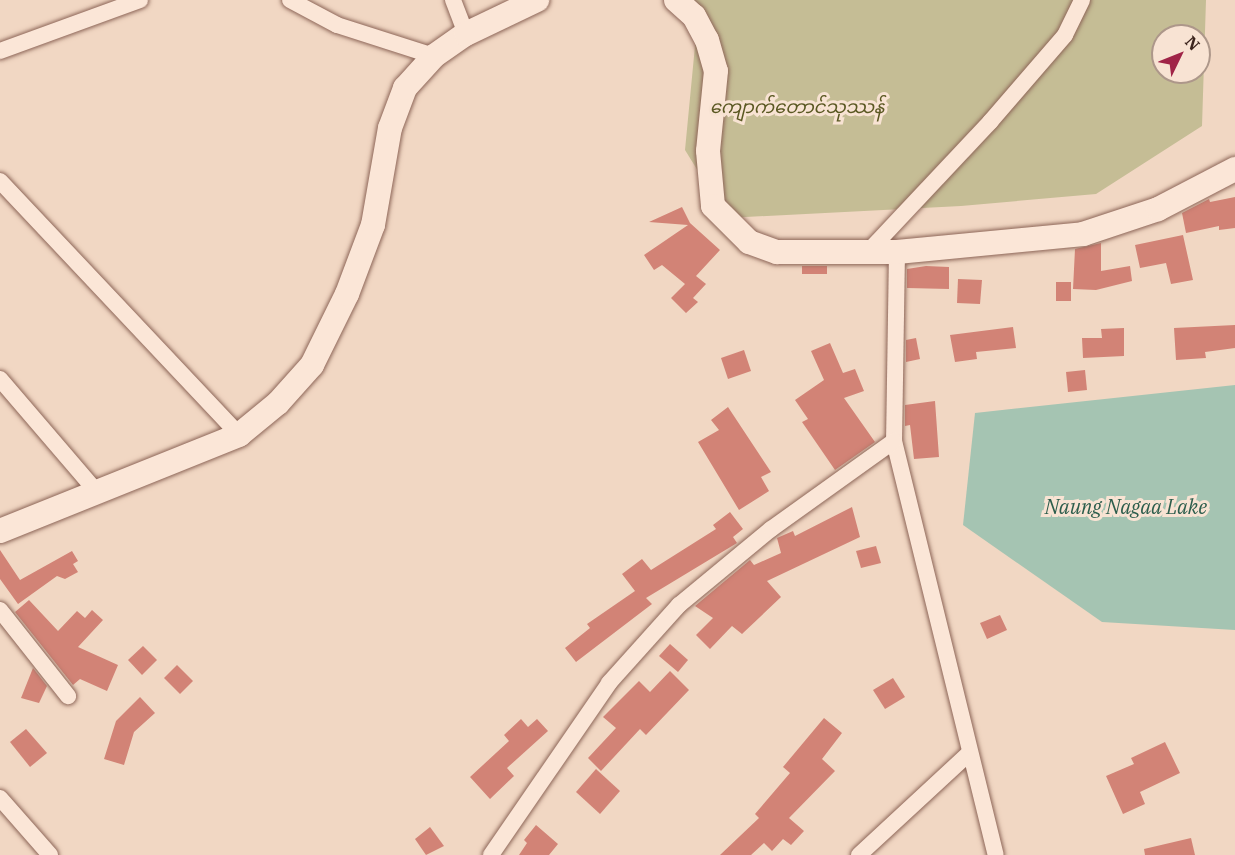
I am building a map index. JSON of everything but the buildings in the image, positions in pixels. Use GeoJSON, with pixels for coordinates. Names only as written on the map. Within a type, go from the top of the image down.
{"type":"FeatureCollection","features":[{"type":"Feature","properties":{"kind":"street"},"geometry":{"type":"LineString","coordinates":[[0,51],[140,0]]}},
{"type":"Feature","properties":{"kind":"street"},"geometry":{"type":"LineString","coordinates":[[290,0],[337,25],[434,56]]}},
{"type":"Feature","properties":{"kind":"street"},"geometry":{"type":"LineString","coordinates":[[453,0],[466,34]]}},
{"type":"Feature","properties":{"kind":"street"},"geometry":{"type":"LineString","coordinates":[[0,531],[239,435],[278,403],[312,365],[346,294],[373,225],[390,128],[405,88],[434,56],[466,34],[537,0]]}},
{"type":"Feature","properties":{"kind":"street"},"geometry":{"type":"LineString","coordinates":[[676,0],[694,16],[707,40],[716,71],[708,161],[713,206],[749,242],[777,252],[897,252],[1083,234],[1158,209],[1235,169]]}},
{"type":"Feature","properties":{"kind":"street"},"geometry":{"type":"LineString","coordinates":[[867,253],[990,122],[1057,44],[1082,0]]}},
{"type":"Feature","properties":{"kind":"street"},"geometry":{"type":"LineString","coordinates":[[0,182],[239,435]]}},
{"type":"Feature","properties":{"kind":"street"},"geometry":{"type":"LineString","coordinates":[[897,252],[894,441],[968,754],[996,855]]}},
{"type":"Feature","properties":{"kind":"street"},"geometry":{"type":"LineString","coordinates":[[0,379],[96,491]]}},
{"type":"Feature","properties":{"kind":"street"},"geometry":{"type":"LineString","coordinates":[[491,855],[609,683],[679,605],[771,529],[894,441]]}},
{"type":"Feature","properties":{"kind":"street"},"geometry":{"type":"LineString","coordinates":[[0,610],[68,696]]}},
{"type":"Feature","properties":{"kind":"street"},"geometry":{"type":"LineString","coordinates":[[859,855],[968,754]]}},
{"type":"Feature","properties":{"kind":"street"},"geometry":{"type":"LineString","coordinates":[[0,798],[50,855]]}},
{"type":"Feature","properties":{"kind":"green space","name":"ကျောက်တောင်သုဿန်"},"geometry":{"type":"Polygon","coordinates":[[[693,0],[1206,0],[1205,24],[1151,24],[1151,84],[1203,84],[1202,126],[1096,194],[961,206],[727,218],[685,150],[697,25],[693,0]]]}},
{"type":"Feature","properties":{"kind":"water","name":"Naung Nagaa Lake"},"geometry":{"type":"Polygon","coordinates":[[[1235,385],[1235,630],[1102,622],[963,525],[975,413],[1235,385]]]}}]}
